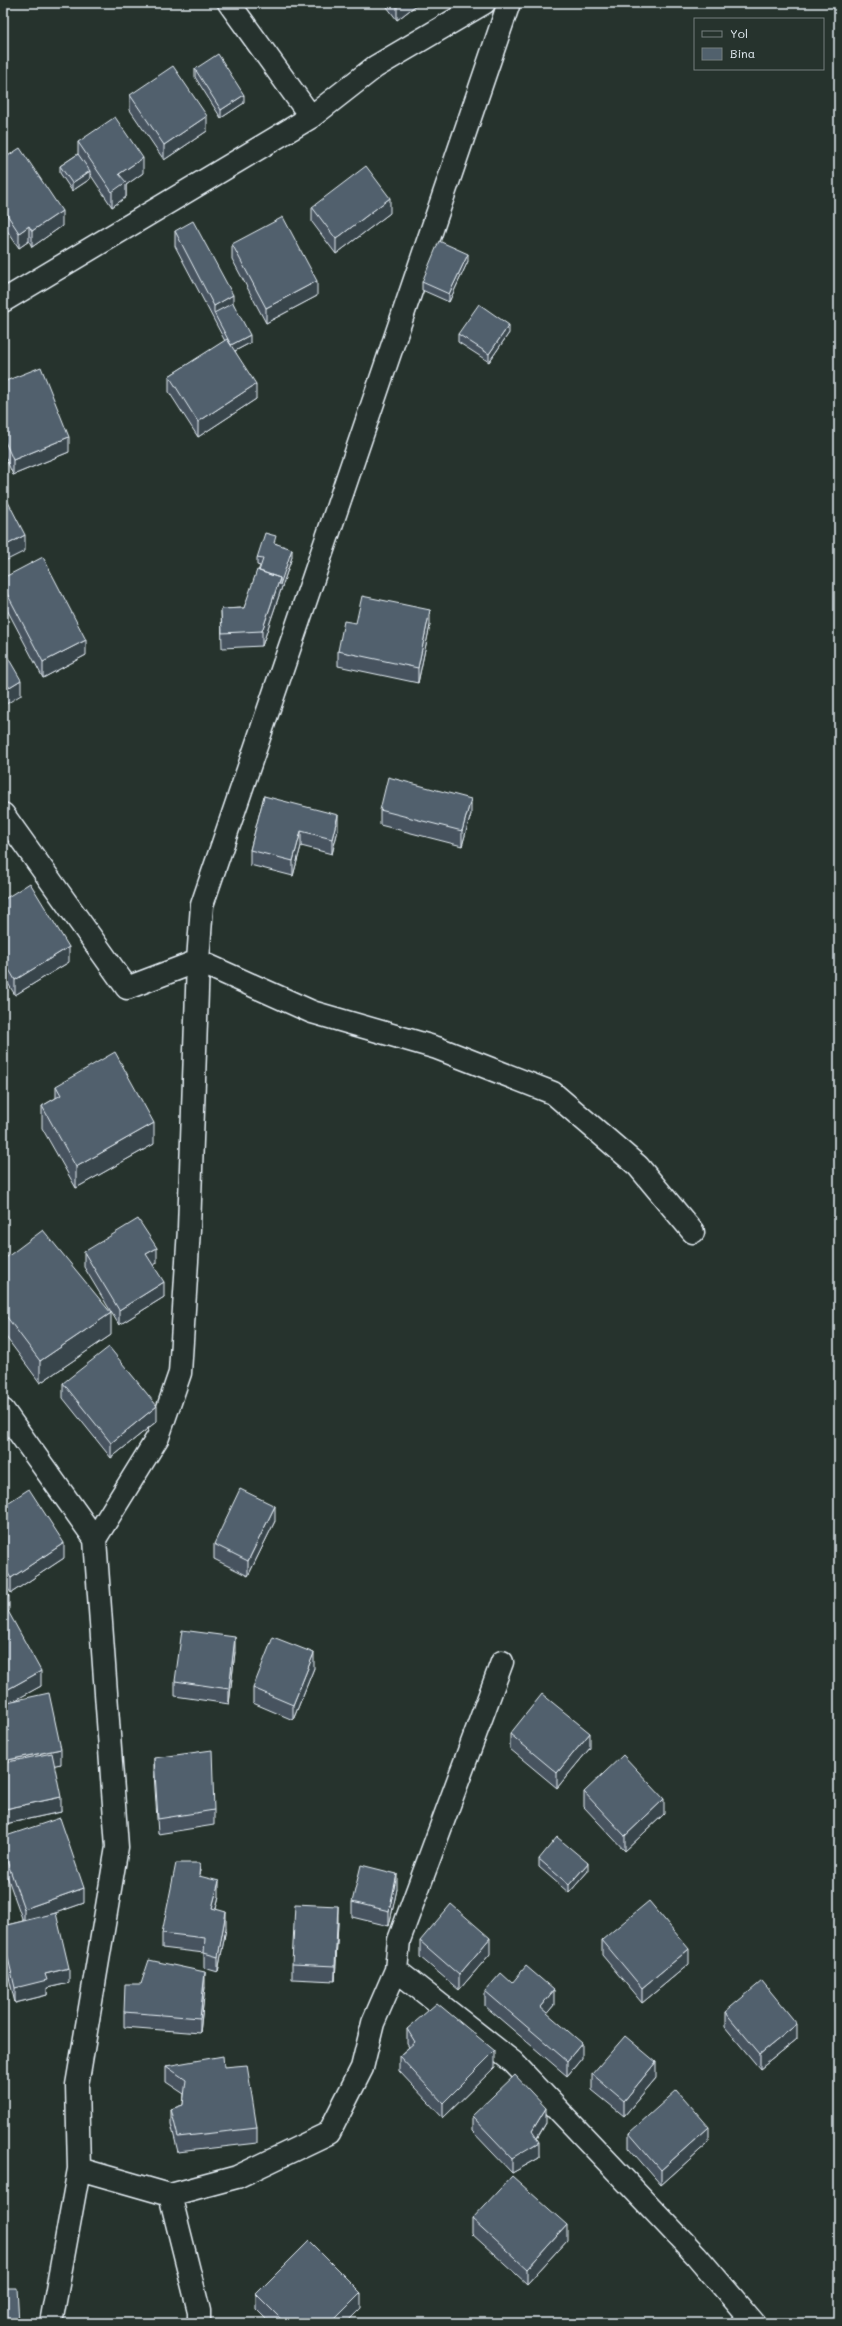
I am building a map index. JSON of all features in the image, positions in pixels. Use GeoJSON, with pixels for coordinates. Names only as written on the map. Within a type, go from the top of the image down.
{"type":"FeatureCollection","features":[{"type":"Feature","properties":{"kind":"street"},"geometry":{"type":"LineString","coordinates":[[229,3],[311,117]]}},
{"type":"Feature","properties":{"kind":"street"},"geometry":{"type":"LineString","coordinates":[[3,301],[311,117],[375,67],[484,3]]}},
{"type":"Feature","properties":{"kind":"street"},"geometry":{"type":"LineString","coordinates":[[96,1539],[158,1437],[180,1373],[189,1229],[198,961],[202,905],[509,3]]}},
{"type":"Feature","properties":{"kind":"street"},"geometry":{"type":"LineString","coordinates":[[3,814],[127,988],[198,961],[312,1012],[437,1048],[553,1093],[638,1166],[693,1232]]}},
{"type":"Feature","properties":{"kind":"street"},"geometry":{"type":"LineString","coordinates":[[3,1410],[96,1539],[117,1847],[77,2085],[79,2169],[51,2323]]}},
{"type":"Feature","properties":{"kind":"street"},"geometry":{"type":"LineString","coordinates":[[79,2169],[170,2195],[237,2177],[329,2133],[362,2068],[373,2023],[396,1970],[399,1940],[502,1662]]}},
{"type":"Feature","properties":{"kind":"street"},"geometry":{"type":"LineString","coordinates":[[396,1970],[513,2062],[696,2255],[754,2323]]}},
{"type":"Feature","properties":{"kind":"street"},"geometry":{"type":"LineString","coordinates":[[170,2195],[204,2319]]}},
{"type":"Feature","properties":{"kind":"building"},"geometry":{"type":"Polygon","coordinates":[[[218,54],[244,95],[221,110],[195,69],[218,54]]]}},
{"type":"Feature","properties":{"kind":"building"},"geometry":{"type":"Polygon","coordinates":[[[173,66],[207,116],[164,145],[130,95],[173,66]]]}},
{"type":"Feature","properties":{"kind":"building"},"geometry":{"type":"Polygon","coordinates":[[[115,117],[143,158],[119,174],[126,182],[112,192],[78,142],[115,117]]]}},
{"type":"Feature","properties":{"kind":"building"},"geometry":{"type":"Polygon","coordinates":[[[20,148],[62,211],[32,231],[29,226],[19,233],[6,213],[3,215],[3,159],[20,148]]]}},
{"type":"Feature","properties":{"kind":"building"},"geometry":{"type":"Polygon","coordinates":[[[78,154],[90,171],[72,183],[60,166],[78,154]]]}},
{"type":"Feature","properties":{"kind":"building"},"geometry":{"type":"Polygon","coordinates":[[[366,166],[390,198],[336,239],[312,207],[366,166]]]}},
{"type":"Feature","properties":{"kind":"building"},"geometry":{"type":"Polygon","coordinates":[[[283,217],[317,281],[266,308],[232,244],[283,217]]]}},
{"type":"Feature","properties":{"kind":"building"},"geometry":{"type":"Polygon","coordinates":[[[193,221],[233,295],[214,306],[175,231],[193,221]]]}},
{"type":"Feature","properties":{"kind":"building"},"geometry":{"type":"Polygon","coordinates":[[[439,241],[468,254],[449,294],[422,282],[439,241]]]}},
{"type":"Feature","properties":{"kind":"building"},"geometry":{"type":"Polygon","coordinates":[[[233,303],[250,335],[231,345],[214,313],[233,303]]]}},
{"type":"Feature","properties":{"kind":"building"},"geometry":{"type":"Polygon","coordinates":[[[479,304],[509,325],[489,354],[458,334],[479,304]]]}},
{"type":"Feature","properties":{"kind":"building"},"geometry":{"type":"Polygon","coordinates":[[[227,339],[256,384],[198,422],[169,376],[227,339]]]}},
{"type":"Feature","properties":{"kind":"building"},"geometry":{"type":"Polygon","coordinates":[[[41,367],[69,437],[13,460],[3,437],[3,382],[41,367]]]}},
{"type":"Feature","properties":{"kind":"building"},"geometry":{"type":"Polygon","coordinates":[[[7,500],[25,535],[3,547],[3,502],[7,500]]]}},
{"type":"Feature","properties":{"kind":"building"},"geometry":{"type":"Polygon","coordinates":[[[265,533],[276,536],[274,543],[292,549],[280,585],[280,578],[259,571],[263,559],[257,558],[265,533]]]}},
{"type":"Feature","properties":{"kind":"building"},"geometry":{"type":"Polygon","coordinates":[[[43,557],[86,640],[43,662],[3,586],[3,578],[43,557]]]}},
{"type":"Feature","properties":{"kind":"building"},"geometry":{"type":"Polygon","coordinates":[[[257,570],[280,578],[262,631],[222,633],[221,609],[244,608],[257,570]]]}},
{"type":"Feature","properties":{"kind":"building"},"geometry":{"type":"Polygon","coordinates":[[[362,596],[430,610],[418,668],[338,651],[344,621],[356,623],[362,596]]]}},
{"type":"Feature","properties":{"kind":"building"},"geometry":{"type":"Polygon","coordinates":[[[3,649],[21,680],[3,691],[3,649]]]}},
{"type":"Feature","properties":{"kind":"building"},"geometry":{"type":"Polygon","coordinates":[[[388,777],[471,799],[462,831],[380,810],[388,777]]]}},
{"type":"Feature","properties":{"kind":"building"},"geometry":{"type":"Polygon","coordinates":[[[264,796],[338,815],[332,839],[301,831],[293,861],[250,850],[264,796]]]}},
{"type":"Feature","properties":{"kind":"building"},"geometry":{"type":"Polygon","coordinates":[[[30,883],[69,947],[15,980],[3,959],[3,900],[30,883]]]}},
{"type":"Feature","properties":{"kind":"building"},"geometry":{"type":"Polygon","coordinates":[[[115,1052],[154,1123],[76,1167],[42,1106],[61,1095],[56,1086],[115,1052]]]}},
{"type":"Feature","properties":{"kind":"building"},"geometry":{"type":"Polygon","coordinates":[[[138,1219],[157,1248],[146,1254],[164,1282],[119,1310],[84,1252],[138,1219]]]}},
{"type":"Feature","properties":{"kind":"building"},"geometry":{"type":"Polygon","coordinates":[[[43,1230],[111,1313],[40,1361],[3,1312],[3,1260],[43,1230]]]}},
{"type":"Feature","properties":{"kind":"building"},"geometry":{"type":"Polygon","coordinates":[[[109,1347],[157,1406],[111,1443],[63,1383],[109,1347]]]}},
{"type":"Feature","properties":{"kind":"building"},"geometry":{"type":"Polygon","coordinates":[[[29,1489],[64,1543],[11,1578],[3,1566],[3,1506],[29,1489]]]}},
{"type":"Feature","properties":{"kind":"building"},"geometry":{"type":"Polygon","coordinates":[[[240,1489],[275,1506],[248,1561],[214,1544],[240,1489]]]}},
{"type":"Feature","properties":{"kind":"building"},"geometry":{"type":"Polygon","coordinates":[[[3,1588],[9,1596],[3,1600],[3,1588]]]}},
{"type":"Feature","properties":{"kind":"building"},"geometry":{"type":"Polygon","coordinates":[[[8,1611],[41,1671],[3,1692],[3,1614],[8,1611]]]}},
{"type":"Feature","properties":{"kind":"building"},"geometry":{"type":"Polygon","coordinates":[[[182,1630],[235,1637],[229,1689],[175,1681],[182,1630]]]}},
{"type":"Feature","properties":{"kind":"building"},"geometry":{"type":"Polygon","coordinates":[[[273,1637],[314,1653],[293,1705],[253,1688],[273,1637]]]}},
{"type":"Feature","properties":{"kind":"building"},"geometry":{"type":"Polygon","coordinates":[[[49,1693],[61,1749],[3,1761],[3,1703],[49,1693]]]}},
{"type":"Feature","properties":{"kind":"building"},"geometry":{"type":"Polygon","coordinates":[[[542,1694],[590,1733],[557,1773],[510,1734],[542,1694]]]}},
{"type":"Feature","properties":{"kind":"building"},"geometry":{"type":"Polygon","coordinates":[[[212,1750],[214,1810],[158,1819],[154,1758],[212,1750]]]}},
{"type":"Feature","properties":{"kind":"building"},"geometry":{"type":"Polygon","coordinates":[[[52,1753],[61,1797],[5,1809],[3,1798],[3,1763],[52,1753]]]}},
{"type":"Feature","properties":{"kind":"building"},"geometry":{"type":"Polygon","coordinates":[[[623,1755],[664,1799],[625,1836],[584,1792],[623,1755]]]}},
{"type":"Feature","properties":{"kind":"building"},"geometry":{"type":"Polygon","coordinates":[[[60,1818],[84,1888],[24,1909],[3,1850],[3,1837],[60,1818]]]}},
{"type":"Feature","properties":{"kind":"building"},"geometry":{"type":"Polygon","coordinates":[[[557,1837],[588,1863],[569,1885],[539,1859],[557,1837]]]}},
{"type":"Feature","properties":{"kind":"building"},"geometry":{"type":"Polygon","coordinates":[[[176,1863],[200,1863],[199,1876],[219,1881],[212,1908],[226,1912],[218,1957],[204,1953],[205,1938],[162,1933],[176,1863]]]}},
{"type":"Feature","properties":{"kind":"building"},"geometry":{"type":"Polygon","coordinates":[[[361,1865],[397,1874],[389,1911],[352,1902],[361,1865]]]}},
{"type":"Feature","properties":{"kind":"building"},"geometry":{"type":"Polygon","coordinates":[[[649,1901],[689,1949],[642,1988],[602,1940],[649,1901]]]}},
{"type":"Feature","properties":{"kind":"building"},"geometry":{"type":"Polygon","coordinates":[[[295,1904],[338,1906],[335,1966],[292,1964],[295,1904]]]}},
{"type":"Feature","properties":{"kind":"building"},"geometry":{"type":"Polygon","coordinates":[[[451,1904],[490,1938],[459,1975],[420,1941],[451,1904]]]}},
{"type":"Feature","properties":{"kind":"building"},"geometry":{"type":"Polygon","coordinates":[[[56,1913],[69,1968],[45,1974],[47,1980],[15,1988],[3,1936],[3,1926],[56,1913]]]}},
{"type":"Feature","properties":{"kind":"building"},"geometry":{"type":"Polygon","coordinates":[[[149,1960],[205,1972],[200,2018],[124,2012],[125,1984],[141,1984],[149,1960]]]}},
{"type":"Feature","properties":{"kind":"building"},"geometry":{"type":"Polygon","coordinates":[[[526,1966],[554,1990],[540,2007],[582,2043],[567,2061],[485,1991],[501,1973],[512,1983],[526,1966]]]}},
{"type":"Feature","properties":{"kind":"building"},"geometry":{"type":"Polygon","coordinates":[[[762,1981],[797,2024],[760,2054],[725,2012],[762,1981]]]}},
{"type":"Feature","properties":{"kind":"building"},"geometry":{"type":"Polygon","coordinates":[[[437,2003],[495,2051],[443,2103],[399,2056],[415,2042],[407,2029],[437,2003]]]}},
{"type":"Feature","properties":{"kind":"building"},"geometry":{"type":"Polygon","coordinates":[[[625,2036],[656,2062],[624,2101],[592,2074],[625,2036]]]}},
{"type":"Feature","properties":{"kind":"building"},"geometry":{"type":"Polygon","coordinates":[[[223,2056],[224,2067],[247,2065],[257,2128],[178,2137],[171,2109],[183,2105],[186,2080],[166,2066],[223,2056]]]}},
{"type":"Feature","properties":{"kind":"building"},"geometry":{"type":"Polygon","coordinates":[[[515,2075],[546,2108],[532,2131],[539,2142],[512,2158],[472,2116],[515,2075]]]}},
{"type":"Feature","properties":{"kind":"building"},"geometry":{"type":"Polygon","coordinates":[[[677,2090],[709,2127],[661,2170],[629,2133],[677,2090]]]}},
{"type":"Feature","properties":{"kind":"building"},"geometry":{"type":"Polygon","coordinates":[[[512,2176],[567,2225],[527,2269],[472,2219],[512,2176]]]}},
{"type":"Feature","properties":{"kind":"building"},"geometry":{"type":"Polygon","coordinates":[[[309,2241],[361,2293],[331,2323],[285,2323],[256,2294],[309,2241]]]}},
{"type":"Feature","properties":{"kind":"building"},"geometry":{"type":"Polygon","coordinates":[[[3,2288],[17,2288],[19,2323],[3,2323],[3,2288]]]}}]}
